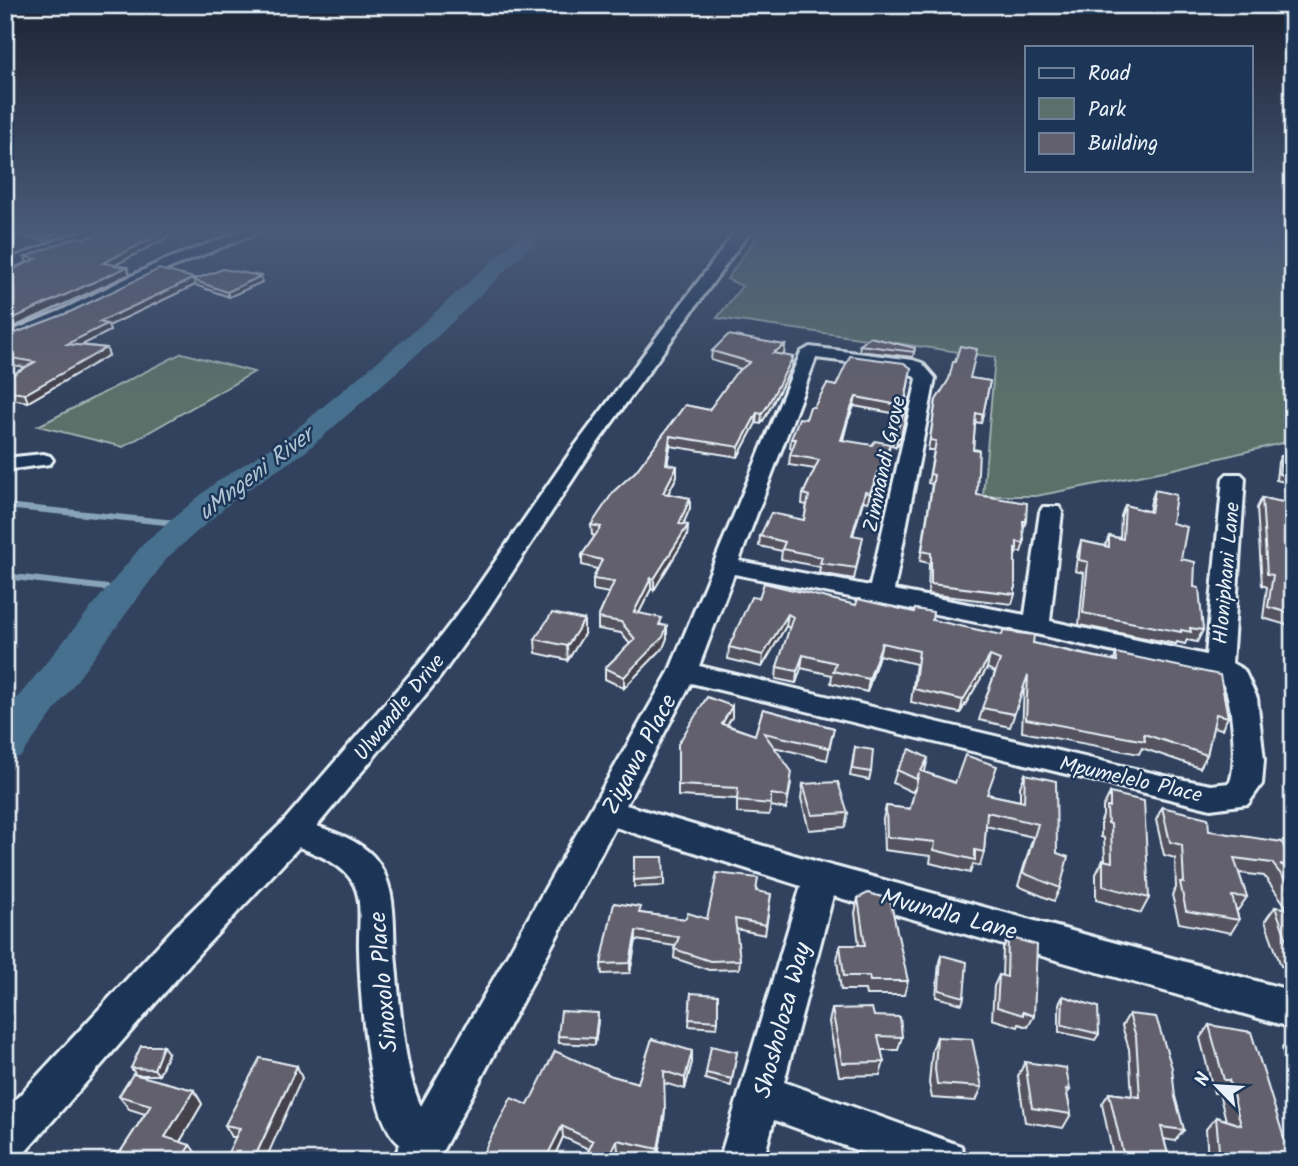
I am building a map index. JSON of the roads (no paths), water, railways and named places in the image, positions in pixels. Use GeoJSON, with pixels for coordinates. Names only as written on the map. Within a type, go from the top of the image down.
{"type":"FeatureCollection","features":[{"type":"Feature","properties":{"kind":"street"},"geometry":{"type":"LineString","coordinates":[[5,340],[124,285]]}},
{"type":"Feature","properties":{"kind":"street","name":"Ulwandle Drive"},"geometry":{"type":"LineString","coordinates":[[5,1143],[179,949],[294,831],[430,670],[476,608],[579,454],[703,285]]}},
{"type":"Feature","properties":{"kind":"street","name":"Ziyawa Place"},"geometry":{"type":"LineString","coordinates":[[420,1149],[683,672],[810,352]]}},
{"type":"Feature","properties":{"kind":"street","name":"Zimnandi Grove"},"geometry":{"type":"LineString","coordinates":[[810,352],[907,364],[916,367],[926,378],[880,596]]}},
{"type":"Feature","properties":{"kind":"street"},"geometry":{"type":"LineString","coordinates":[[5,464],[43,460]]}},
{"type":"Feature","properties":{"kind":"street","name":"Hloniphani Lane"},"geometry":{"type":"LineString","coordinates":[[1218,667],[1234,478]]}},
{"type":"Feature","properties":{"kind":"street"},"geometry":{"type":"LineString","coordinates":[[1036,626],[1051,512]]}},
{"type":"Feature","properties":{"kind":"street"},"geometry":{"type":"LineString","coordinates":[[724,565],[1036,626],[1218,667]]}},
{"type":"Feature","properties":{"kind":"street","name":"Mpumelelo Place"},"geometry":{"type":"LineString","coordinates":[[683,672],[1212,797],[1237,795],[1247,784],[1249,760],[1243,698],[1234,677],[1218,667]]}},
{"type":"Feature","properties":{"kind":"street","name":"Mvundla Lane"},"geometry":{"type":"LineString","coordinates":[[608,812],[821,878],[1292,1010]]}},
{"type":"Feature","properties":{"kind":"street","name":"Sinoxolo Place"},"geometry":{"type":"LineString","coordinates":[[294,831],[338,850],[358,863],[369,877],[375,897],[377,953],[391,1073],[400,1107],[420,1149]]}},
{"type":"Feature","properties":{"kind":"street","name":"Shosholoza Way"},"geometry":{"type":"LineString","coordinates":[[741,1161],[762,1095],[821,878]]}},
{"type":"Feature","properties":{"kind":"street"},"geometry":{"type":"LineString","coordinates":[[762,1095],[946,1161]]}},
{"type":"Feature","properties":{"kind":"waterway","name":"uMngeni River"},"geometry":{"type":"LineString","coordinates":[[5,744],[156,550],[227,489],[294,446],[430,330],[478,285]]}},
{"type":"Feature","properties":{"kind":"waterway"},"geometry":{"type":"LineString","coordinates":[[5,506],[186,524]]}},
{"type":"Feature","properties":{"kind":"waterway"},"geometry":{"type":"LineString","coordinates":[[5,576],[125,590]]}}]}
